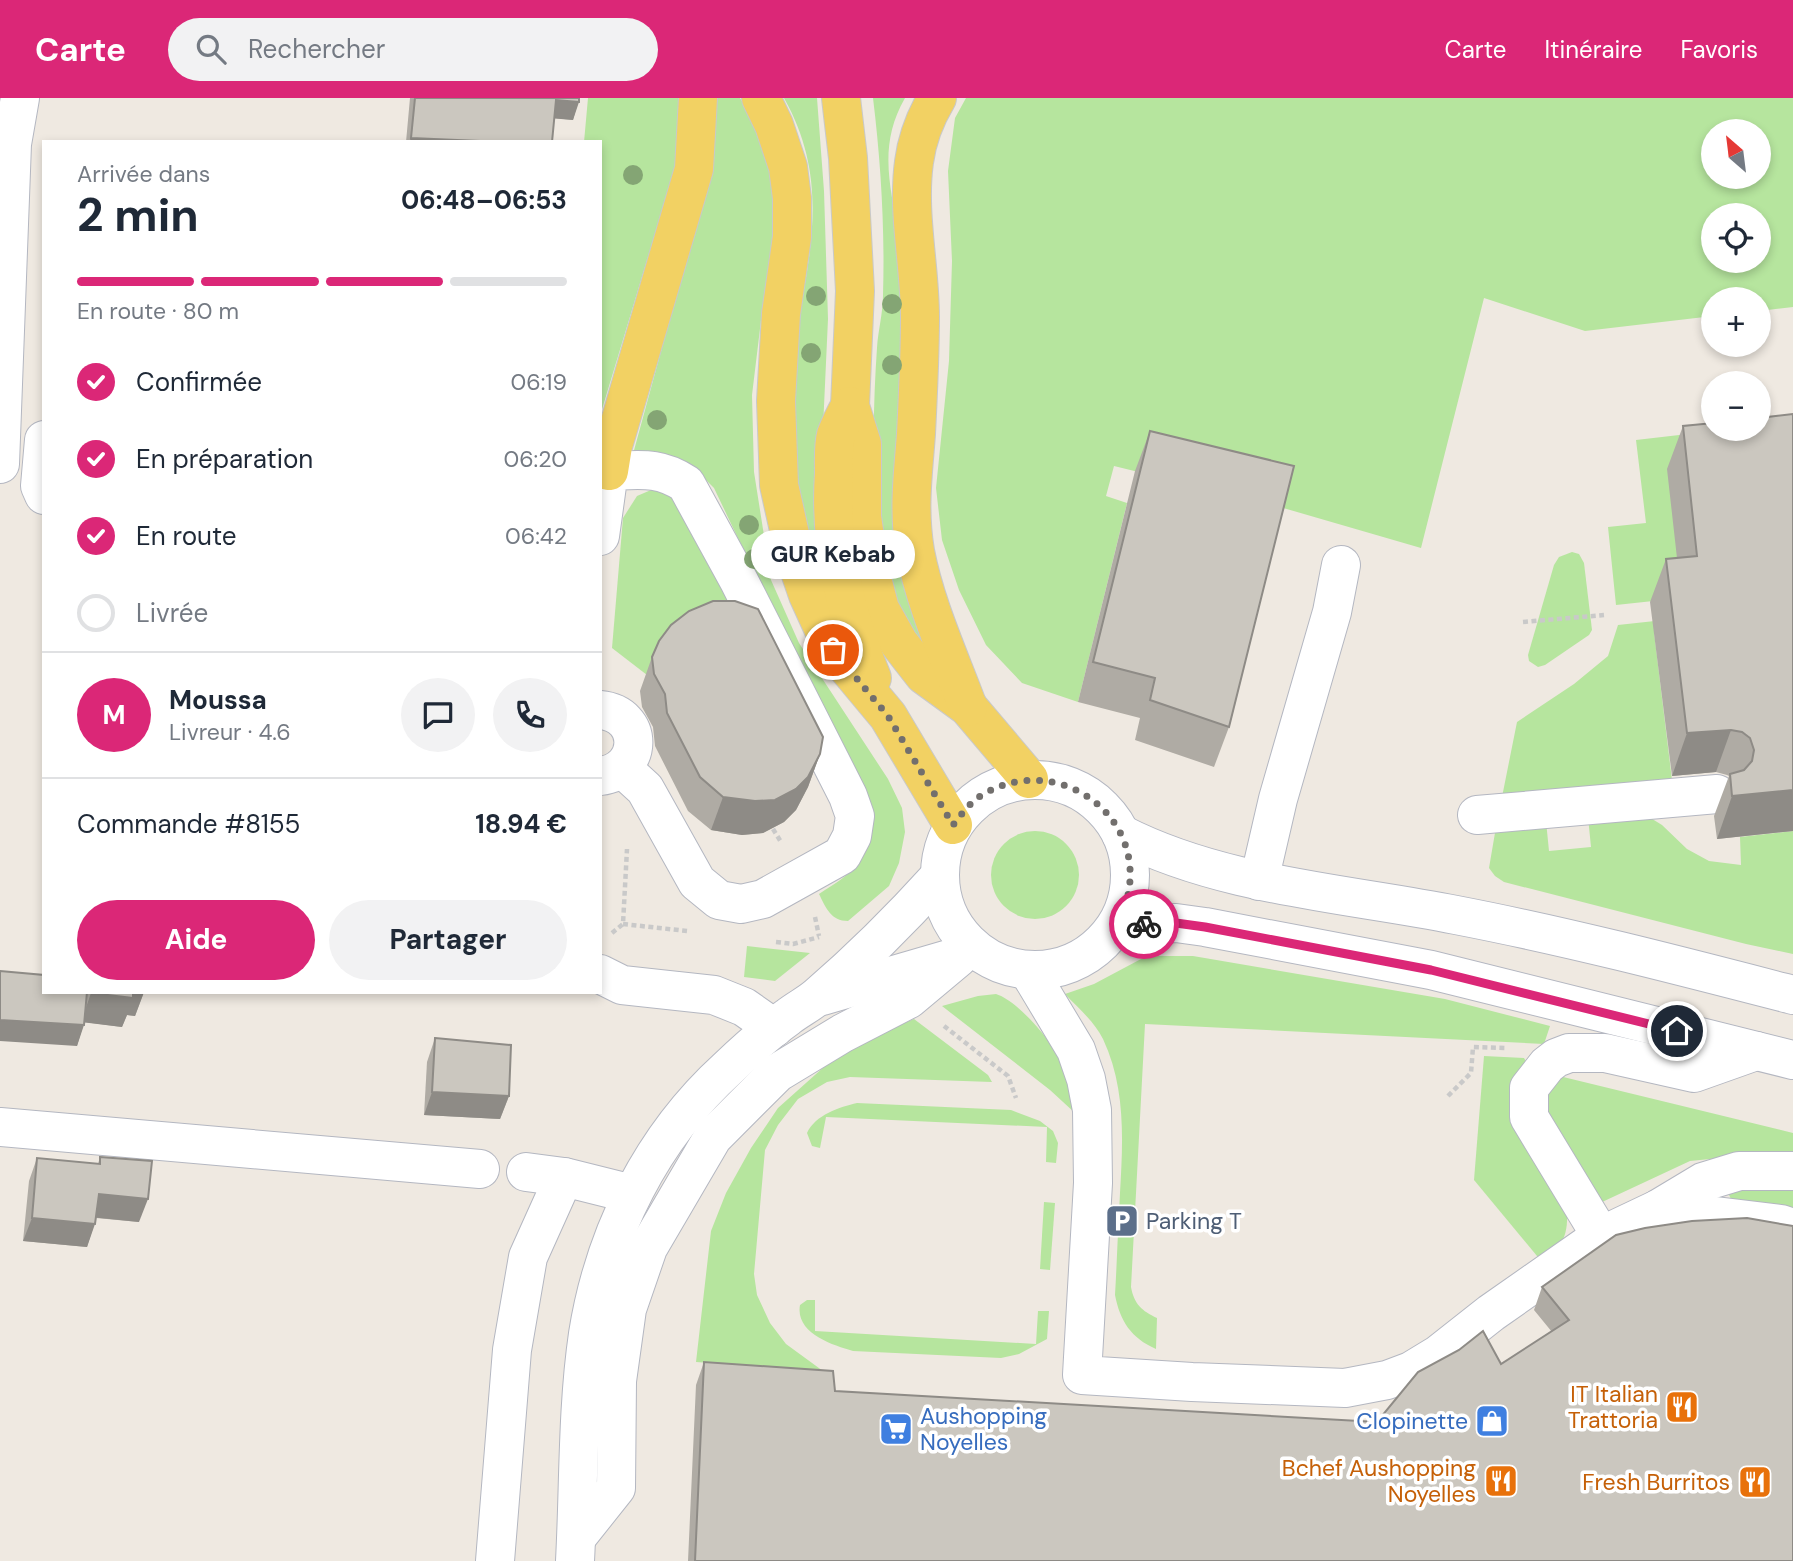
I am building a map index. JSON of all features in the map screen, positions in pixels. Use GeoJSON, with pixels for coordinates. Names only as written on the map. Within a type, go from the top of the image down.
{"type":"FeatureCollection","features":[{"type":"Feature","properties":{"kind":"main road"},"geometry":{"type":"LineString","coordinates":[[609,471],[617,433],[694,169],[698,98]]}},
{"type":"Feature","properties":{"kind":"main road"},"geometry":{"type":"LineString","coordinates":[[761,98],[774,125],[788,167],[792,198],[792,237],[781,314],[776,401],[779,485],[783,508],[808,595],[833,650],[888,716]]}},
{"type":"Feature","properties":{"kind":"main road"},"geometry":{"type":"LineString","coordinates":[[841,98],[848,158],[855,290],[850,406],[862,444],[862,517],[870,571],[880,609],[899,643],[924,675],[968,707],[1030,779]]}},
{"type":"Feature","properties":{"kind":"main road"},"geometry":{"type":"LineString","coordinates":[[937,98],[918,141],[914,164],[912,194],[920,316],[916,434],[909,503],[915,551],[928,597],[968,707]]}},
{"type":"Feature","properties":{"kind":"main road"},"geometry":{"type":"LineString","coordinates":[[850,406],[836,437],[833,489],[835,544],[841,585],[854,634],[888,716],[953,825]]}},
{"type":"Feature","properties":{"kind":"street"},"geometry":{"type":"LineString","coordinates":[[0,464],[5,222],[12,144],[20,98]]}},
{"type":"Feature","properties":{"kind":"street"},"geometry":{"type":"LineString","coordinates":[[42,463],[42,490]]}},
{"type":"Feature","properties":{"kind":"street"},"geometry":{"type":"LineString","coordinates":[[602,522],[609,471],[653,469],[671,474],[686,484],[739,581],[848,796],[855,816],[852,836],[842,855],[763,899],[741,904],[719,900],[697,882],[645,789],[611,772],[631,756],[634,743],[631,729],[623,718],[611,711],[602,710]]}},
{"type":"Feature","properties":{"kind":"street"},"geometry":{"type":"LineString","coordinates":[[1258,881],[1278,799],[1332,612],[1341,565]]}},
{"type":"Feature","properties":{"kind":"street"},"geometry":{"type":"LineString","coordinates":[[817,997],[930,963],[972,958],[1006,967],[1048,969],[1072,963],[1098,947],[1116,925],[1128,895],[1130,865],[1121,834],[1106,811],[1084,793],[1058,782],[1030,779],[1007,783],[986,792],[967,806],[953,825],[942,850],[939,877],[945,909],[972,958]]}},
{"type":"Feature","properties":{"kind":"street"},"geometry":{"type":"LineString","coordinates":[[1476,815],[1717,794]]}},
{"type":"Feature","properties":{"kind":"street"},"geometry":{"type":"LineString","coordinates":[[1121,834],[1151,849],[1258,881],[1589,942],[1793,995]]}},
{"type":"Feature","properties":{"kind":"street"},"geometry":{"type":"LineString","coordinates":[[576,1549],[582,1404],[588,1336],[598,1284],[610,1245],[632,1194],[674,1126],[726,1069],[774,1028],[817,997],[939,877]]}},
{"type":"Feature","properties":{"kind":"street"},"geometry":{"type":"LineString","coordinates":[[1116,925],[1176,923],[1205,927],[1431,970],[1793,1060]]}},
{"type":"Feature","properties":{"kind":"street"},"geometry":{"type":"LineString","coordinates":[[576,1549],[616,1488],[617,1381],[626,1308],[648,1248],[713,1137],[777,1073],[843,1033],[909,999],[972,958]]}},
{"type":"Feature","properties":{"kind":"street"},"geometry":{"type":"LineString","coordinates":[[1028,970],[1076,1050],[1086,1079],[1092,1110],[1093,1183],[1082,1375],[1345,1388],[1387,1380],[1457,1354],[1535,1311]]}},
{"type":"Feature","properties":{"kind":"street"},"geometry":{"type":"LineString","coordinates":[[602,975],[622,985],[714,995],[744,1007],[774,1028]]}},
{"type":"Feature","properties":{"kind":"street"},"geometry":{"type":"LineString","coordinates":[[1601,1236],[1529,1117],[1529,1088],[1547,1065],[1569,1053],[1605,1053],[1694,1073],[1756,1051]]}},
{"type":"Feature","properties":{"kind":"street"},"geometry":{"type":"LineString","coordinates":[[0,1127],[480,1169]]}},
{"type":"Feature","properties":{"kind":"street"},"geometry":{"type":"LineString","coordinates":[[1457,1354],[1491,1313],[1601,1236],[1658,1209],[1703,1182],[1739,1171],[1793,1171]]}},
{"type":"Feature","properties":{"kind":"street"},"geometry":{"type":"LineString","coordinates":[[526,1172],[564,1177],[632,1194]]}},
{"type":"Feature","properties":{"kind":"street"},"geometry":{"type":"LineString","coordinates":[[495,1561],[512,1350],[528,1257],[564,1177]]}},
{"type":"Feature","properties":{"kind":"street"},"geometry":{"type":"LineString","coordinates":[[1658,1209],[1781,1224],[1793,1228]]}},
{"type":"Feature","properties":{"kind":"path"},"geometry":{"type":"LineString","coordinates":[[1523,622],[1604,615]]}},
{"type":"Feature","properties":{"kind":"path"},"geometry":{"type":"LineString","coordinates":[[608,936],[623,924],[627,844]]}},
{"type":"Feature","properties":{"kind":"path"},"geometry":{"type":"LineString","coordinates":[[938,1021],[1008,1076],[1016,1098]]}},
{"type":"Feature","properties":{"kind":"green space"},"geometry":{"type":"Polygon","coordinates":[[[588,98],[680,98],[676,164],[602,409],[602,140],[584,140],[588,98]]]}},
{"type":"Feature","properties":{"kind":"green space"},"geometry":{"type":"Polygon","coordinates":[[[715,98],[740,98],[748,111],[767,151],[777,226],[763,304],[752,395],[754,472],[771,580],[799,643],[888,779],[902,808],[905,832],[899,863],[889,886],[848,921],[833,916],[819,894],[857,865],[867,847],[873,821],[714,488],[693,467],[633,454],[711,168],[715,98]]]}},
{"type":"Feature","properties":{"kind":"green space"},"geometry":{"type":"Polygon","coordinates":[[[784,98],[817,98],[824,191],[828,319],[823,428],[815,501],[818,556],[808,558],[798,505],[790,399],[813,211],[810,174],[801,137],[784,98]]]}},
{"type":"Feature","properties":{"kind":"green space"},"geometry":{"type":"Polygon","coordinates":[[[873,98],[905,98],[891,132],[888,166],[899,236],[928,641],[917,646],[897,601],[888,572],[878,517],[874,404],[883,302],[883,246],[873,98]]]}},
{"type":"Feature","properties":{"kind":"green space"},"geometry":{"type":"Polygon","coordinates":[[[966,98],[1793,98],[1793,307],[1771,310],[1771,287],[1701,287],[1701,317],[1585,331],[1484,298],[1421,548],[1273,505],[1114,466],[1106,496],[1127,503],[1078,702],[1022,683],[986,645],[959,590],[942,540],[936,488],[949,361],[952,261],[948,171],[955,118],[966,98]]]}},
{"type":"Feature","properties":{"kind":"green space"},"geometry":{"type":"Polygon","coordinates":[[[1793,421],[1709,595],[1616,605],[1608,527],[1646,523],[1636,440],[1701,432],[1701,441],[1771,441],[1771,426],[1793,421]]]}},
{"type":"Feature","properties":{"kind":"green space"},"geometry":{"type":"Polygon","coordinates":[[[651,490],[669,491],[727,595],[723,634],[647,675],[612,648],[623,518],[637,496],[651,490]]]}},
{"type":"Feature","properties":{"kind":"green space"},"geometry":{"type":"Polygon","coordinates":[[[1572,552],[1579,554],[1584,563],[1592,630],[1589,635],[1538,667],[1529,661],[1528,655],[1554,565],[1559,557],[1572,552]]]}},
{"type":"Feature","properties":{"kind":"green space"},"geometry":{"type":"Polygon","coordinates":[[[1710,615],[1654,632],[1672,780],[1502,797],[1517,722],[1574,684],[1608,656],[1618,625],[1710,615]]]}},
{"type":"Feature","properties":{"kind":"green space"},"geometry":{"type":"Polygon","coordinates":[[[1588,817],[1649,817],[1662,825],[1687,849],[1709,861],[1741,865],[1740,837],[1793,831],[1793,954],[1504,882],[1489,868],[1496,827],[1546,821],[1549,851],[1591,847],[1588,817]]]}},
{"type":"Feature","properties":{"kind":"green space"},"geometry":{"type":"Polygon","coordinates":[[[1035,831],[1052,834],[1066,844],[1076,858],[1079,875],[1076,892],[1066,906],[1052,916],[1035,919],[1018,916],[1004,906],[994,892],[991,875],[994,858],[1004,844],[1018,834],[1035,831]]]}},
{"type":"Feature","properties":{"kind":"green space"},"geometry":{"type":"Polygon","coordinates":[[[747,946],[810,953],[775,981],[744,977],[747,946]]]}},
{"type":"Feature","properties":{"kind":"green space"},"geometry":{"type":"Polygon","coordinates":[[[1193,956],[1445,999],[1550,1026],[1544,1044],[1145,1024],[1131,1287],[1140,1306],[1157,1318],[1156,1349],[1140,1340],[1128,1328],[1115,1295],[1122,1134],[1116,1076],[1099,1032],[1065,994],[1094,984],[1141,959],[1193,956]]]}},
{"type":"Feature","properties":{"kind":"green space"},"geometry":{"type":"Polygon","coordinates":[[[996,994],[1028,1017],[1057,1053],[1071,1079],[1075,1113],[1050,1090],[942,1006],[996,994]]]}},
{"type":"Feature","properties":{"kind":"green space"},"geometry":{"type":"Polygon","coordinates":[[[914,1019],[988,1075],[992,1082],[850,1077],[827,1082],[798,1099],[778,1125],[765,1150],[754,1274],[757,1295],[770,1323],[786,1344],[823,1371],[696,1362],[711,1231],[726,1193],[751,1148],[778,1108],[825,1066],[872,1036],[914,1019]]]}},
{"type":"Feature","properties":{"kind":"green space"},"geometry":{"type":"Polygon","coordinates":[[[1484,1056],[1524,1058],[1531,1070],[1567,1213],[1562,1241],[1542,1262],[1474,1180],[1484,1056]]]}},
{"type":"Feature","properties":{"kind":"green space"},"geometry":{"type":"Polygon","coordinates":[[[1555,1075],[1793,1133],[1793,1156],[1770,1153],[1690,1161],[1600,1203],[1543,1111],[1546,1093],[1555,1075]]]}},
{"type":"Feature","properties":{"kind":"green space"},"geometry":{"type":"Polygon","coordinates":[[[857,1103],[1011,1110],[1040,1121],[1053,1131],[1058,1143],[1056,1163],[1046,1162],[1047,1127],[826,1117],[820,1148],[812,1146],[807,1133],[816,1121],[857,1103]]]}},
{"type":"Feature","properties":{"kind":"green space"},"geometry":{"type":"Polygon","coordinates":[[[1793,1184],[1793,1220],[1732,1201],[1728,1193],[1730,1186],[1793,1184]]]}},
{"type":"Feature","properties":{"kind":"green space"},"geometry":{"type":"Polygon","coordinates":[[[1044,1202],[1055,1203],[1050,1270],[1040,1269],[1044,1202]]]}},
{"type":"Feature","properties":{"kind":"green space"},"geometry":{"type":"Polygon","coordinates":[[[807,1300],[815,1300],[815,1331],[1036,1344],[1038,1311],[1049,1311],[1047,1339],[1019,1354],[1001,1358],[853,1351],[826,1341],[809,1330],[800,1315],[800,1305],[807,1300]]]}},
{"type":"Feature","properties":{"kind":"building"},"geometry":{"type":"Polygon","coordinates":[[[415,98],[579,98],[579,102],[556,100],[552,140],[411,138],[415,98]]]}},
{"type":"Feature","properties":{"kind":"building"},"geometry":{"type":"Polygon","coordinates":[[[1793,414],[1793,790],[1732,796],[1730,774],[1744,770],[1752,761],[1754,750],[1750,738],[1742,732],[1731,730],[1687,733],[1666,559],[1697,556],[1683,426],[1701,424],[1701,441],[1771,441],[1771,417],[1793,414]]]}},
{"type":"Feature","properties":{"kind":"building"},"geometry":{"type":"Polygon","coordinates":[[[1150,431],[1294,466],[1229,727],[1150,700],[1155,678],[1093,662],[1150,431]]]}},
{"type":"Feature","properties":{"kind":"building"},"geometry":{"type":"Polygon","coordinates":[[[713,601],[735,601],[758,609],[823,737],[820,754],[808,777],[796,789],[775,800],[755,801],[723,797],[700,777],[667,713],[665,694],[654,674],[652,657],[659,641],[671,625],[689,611],[713,601]]]}},
{"type":"Feature","properties":{"kind":"building"},"geometry":{"type":"Polygon","coordinates":[[[0,971],[42,975],[42,994],[87,994],[84,1025],[0,1020],[0,971]]]}},
{"type":"Feature","properties":{"kind":"building"},"geometry":{"type":"Polygon","coordinates":[[[99,994],[133,994],[133,998],[99,994]]]}},
{"type":"Feature","properties":{"kind":"building"},"geometry":{"type":"Polygon","coordinates":[[[435,1038],[511,1045],[509,1096],[432,1092],[435,1038]]]}},
{"type":"Feature","properties":{"kind":"building"},"geometry":{"type":"Polygon","coordinates":[[[100,1157],[152,1161],[148,1199],[99,1194],[95,1224],[32,1218],[37,1158],[100,1164],[100,1157]]]}},
{"type":"Feature","properties":{"kind":"building","name":"Aushopping Noyelles"},"geometry":{"type":"Polygon","coordinates":[[[1747,1218],[1793,1226],[1793,1561],[695,1561],[704,1362],[833,1371],[835,1391],[1377,1422],[1418,1372],[1459,1350],[1483,1331],[1501,1364],[1569,1320],[1542,1287],[1616,1235],[1692,1221],[1747,1218]]]}},
{"type":"Feature","properties":{"kind":"way so far"},"geometry":{"type":"LineString","coordinates":[[833,650],[888,716],[953,825],[967,806],[986,792],[1007,783],[1030,779],[1058,782],[1084,793],[1106,811],[1121,834],[1130,865],[1128,895],[1116,925],[1144,924]]}},
{"type":"Feature","properties":{"kind":"place","name":"GUR Kebab"},"geometry":{"type":"Point","coordinates":[833,650]}},
{"type":"Feature","properties":{"kind":"place","name":"Parking T"},"geometry":{"type":"Point","coordinates":[1122,1221]}},
{"type":"Feature","properties":{"kind":"place","name":"IT Italian Trattoria"},"geometry":{"type":"Point","coordinates":[1682,1407]}},
{"type":"Feature","properties":{"kind":"place","name":"Clopinette"},"geometry":{"type":"Point","coordinates":[1492,1421]}},
{"type":"Feature","properties":{"kind":"place","name":"Aushopping Noyelles"},"geometry":{"type":"Point","coordinates":[896,1429]}},
{"type":"Feature","properties":{"kind":"place","name":"Bchef Aushopping Noyelles"},"geometry":{"type":"Point","coordinates":[1501,1481]}},
{"type":"Feature","properties":{"kind":"place","name":"Fresh Burritos"},"geometry":{"type":"Point","coordinates":[1755,1482]}},
{"type":"Feature","properties":{"kind":"route"},"geometry":{"type":"LineString","coordinates":[[1144,924],[1176,923],[1205,927],[1431,970],[1677,1031]]}}]}
